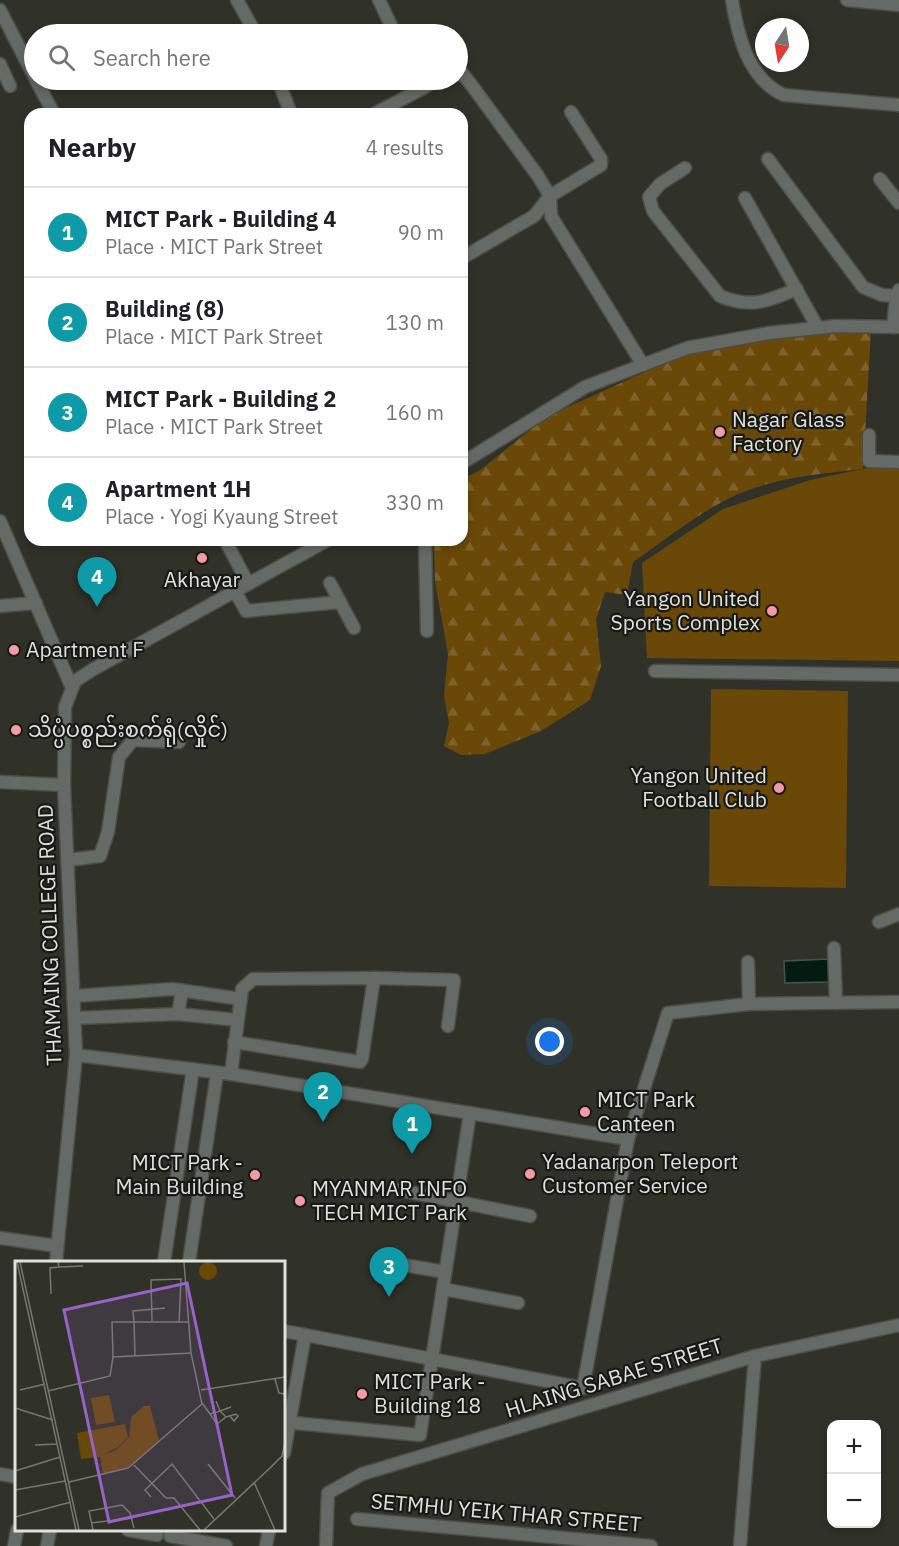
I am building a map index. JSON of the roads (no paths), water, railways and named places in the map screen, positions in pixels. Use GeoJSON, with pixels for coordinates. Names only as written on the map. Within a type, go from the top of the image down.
{"type":"FeatureCollection","features":[{"type":"Feature","properties":{"kind":"street"},"geometry":{"type":"LineString","coordinates":[[237,0],[250,24]]}},
{"type":"Feature","properties":{"kind":"street"},"geometry":{"type":"LineString","coordinates":[[379,0],[390,24]]}},
{"type":"Feature","properties":{"kind":"street"},"geometry":{"type":"LineString","coordinates":[[732,0],[737,31],[749,60],[764,83],[775,91],[784,95],[899,105]]}},
{"type":"Feature","properties":{"kind":"street"},"geometry":{"type":"LineString","coordinates":[[847,0],[899,5]]}},
{"type":"Feature","properties":{"kind":"street"},"geometry":{"type":"LineString","coordinates":[[0,10],[24,57]]}},
{"type":"Feature","properties":{"kind":"street"},"geometry":{"type":"LineString","coordinates":[[0,64],[10,86]]}},
{"type":"Feature","properties":{"kind":"street"},"geometry":{"type":"LineString","coordinates":[[468,80],[538,176],[550,196],[550,216],[643,364]]}},
{"type":"Feature","properties":{"kind":"street"},"geometry":{"type":"LineString","coordinates":[[41,90],[51,108]]}},
{"type":"Feature","properties":{"kind":"street"},"geometry":{"type":"LineString","coordinates":[[282,90],[289,108]]}},
{"type":"Feature","properties":{"kind":"street"},"geometry":{"type":"LineString","coordinates":[[386,108],[420,90]]}},
{"type":"Feature","properties":{"kind":"street"},"geometry":{"type":"LineString","coordinates":[[468,254],[534,216],[550,196],[601,165],[601,159],[571,112]]}},
{"type":"Feature","properties":{"kind":"street"},"geometry":{"type":"LineString","coordinates":[[468,459],[585,387],[687,348],[770,333],[836,326],[896,327],[898,294],[882,295],[863,287],[768,159]]}},
{"type":"Feature","properties":{"kind":"street"},"geometry":{"type":"LineString","coordinates":[[685,168],[660,184],[649,197],[653,211],[720,296],[736,303],[763,303],[797,289]]}},
{"type":"Feature","properties":{"kind":"street"},"geometry":{"type":"LineString","coordinates":[[880,179],[899,203]]}},
{"type":"Feature","properties":{"kind":"street"},"geometry":{"type":"LineString","coordinates":[[745,198],[818,328]]}},
{"type":"Feature","properties":{"kind":"street"},"geometry":{"type":"LineString","coordinates":[[869,435],[869,461],[899,462]]}},
{"type":"Feature","properties":{"kind":"street"},"geometry":{"type":"LineString","coordinates":[[1,520],[72,688]]}},
{"type":"Feature","properties":{"kind":"street"},"geometry":{"type":"LineString","coordinates":[[228,546],[248,583]]}},
{"type":"Feature","properties":{"kind":"street"},"geometry":{"type":"LineString","coordinates":[[72,688],[75,681],[92,670],[317,546]]}},
{"type":"Feature","properties":{"kind":"street"},"geometry":{"type":"LineString","coordinates":[[425,546],[427,631]]}},
{"type":"Feature","properties":{"kind":"street"},"geometry":{"type":"LineString","coordinates":[[330,583],[354,628]]}},
{"type":"Feature","properties":{"kind":"street"},"geometry":{"type":"LineString","coordinates":[[235,591],[246,611],[340,602]]}},
{"type":"Feature","properties":{"kind":"street"},"geometry":{"type":"LineString","coordinates":[[0,606],[36,603]]}},
{"type":"Feature","properties":{"kind":"street"},"geometry":{"type":"LineString","coordinates":[[655,671],[899,675]]}},
{"type":"Feature","properties":{"kind":"street","name":"THAMAING COLLEGE ROAD"},"geometry":{"type":"LineString","coordinates":[[56,1261],[76,1055],[64,785],[65,706],[72,688]]}},
{"type":"Feature","properties":{"kind":"street"},"geometry":{"type":"LineString","coordinates":[[68,860],[100,856],[108,832],[119,758],[133,740],[179,742]]}},
{"type":"Feature","properties":{"kind":"street"},"geometry":{"type":"LineString","coordinates":[[0,782],[64,785]]}},
{"type":"Feature","properties":{"kind":"street"},"geometry":{"type":"LineString","coordinates":[[879,922],[899,914]]}},
{"type":"Feature","properties":{"kind":"street"},"geometry":{"type":"LineString","coordinates":[[834,948],[836,1003]]}},
{"type":"Feature","properties":{"kind":"street"},"geometry":{"type":"LineString","coordinates":[[747,962],[749,1004]]}},
{"type":"Feature","properties":{"kind":"street"},"geometry":{"type":"LineString","coordinates":[[234,1042],[360,1062],[374,978]]}},
{"type":"Feature","properties":{"kind":"street"},"geometry":{"type":"LineString","coordinates":[[231,1074],[242,989],[253,979],[454,980],[448,1026]]}},
{"type":"Feature","properties":{"kind":"street"},"geometry":{"type":"LineString","coordinates":[[75,996],[172,989],[241,999]]}},
{"type":"Feature","properties":{"kind":"street"},"geometry":{"type":"LineString","coordinates":[[178,1014],[182,991]]}},
{"type":"Feature","properties":{"kind":"street"},"geometry":{"type":"LineString","coordinates":[[285,1331],[583,1388],[628,1139],[668,1013],[749,1004],[899,1002]]}},
{"type":"Feature","properties":{"kind":"street"},"geometry":{"type":"LineString","coordinates":[[75,1018],[178,1014],[237,1020]]}},
{"type":"Feature","properties":{"kind":"street"},"geometry":{"type":"LineString","coordinates":[[76,1055],[231,1074],[628,1139]]}},
{"type":"Feature","properties":{"kind":"street"},"geometry":{"type":"LineString","coordinates":[[164,1261],[193,1069]]}},
{"type":"Feature","properties":{"kind":"street"},"geometry":{"type":"LineString","coordinates":[[189,1261],[217,1073]]}},
{"type":"Feature","properties":{"kind":"street"},"geometry":{"type":"LineString","coordinates":[[286,1422],[420,1434],[471,1113]]}},
{"type":"Feature","properties":{"kind":"street"},"geometry":{"type":"LineString","coordinates":[[399,1190],[530,1216]]}},
{"type":"Feature","properties":{"kind":"street"},"geometry":{"type":"LineString","coordinates":[[0,1238],[57,1246]]}},
{"type":"Feature","properties":{"kind":"street"},"geometry":{"type":"LineString","coordinates":[[398,1264],[445,1272]]}},
{"type":"Feature","properties":{"kind":"street"},"geometry":{"type":"LineString","coordinates":[[443,1289],[518,1303]]}},
{"type":"Feature","properties":{"kind":"street","name":"HLAING SABAE STREET"},"geometry":{"type":"LineString","coordinates":[[326,1546],[328,1493],[362,1474],[755,1356],[899,1326]]}},
{"type":"Feature","properties":{"kind":"street"},"geometry":{"type":"LineString","coordinates":[[285,1438],[286,1422],[305,1335]]}},
{"type":"Feature","properties":{"kind":"street"},"geometry":{"type":"LineString","coordinates":[[740,1546],[755,1356]]}},
{"type":"Feature","properties":{"kind":"street"},"geometry":{"type":"LineString","coordinates":[[0,1474],[15,1477]]}},
{"type":"Feature","properties":{"kind":"street","name":"SETMHU YEIK THAR STREET"},"geometry":{"type":"LineString","coordinates":[[357,1519],[651,1546]]}},
{"type":"Feature","properties":{"kind":"street"},"geometry":{"type":"LineString","coordinates":[[15,1546],[17,1531]]}},
{"type":"Feature","properties":{"kind":"street"},"geometry":{"type":"LineString","coordinates":[[47,1546],[50,1531]]}},
{"type":"Feature","properties":{"kind":"street"},"geometry":{"type":"LineString","coordinates":[[134,1531],[226,1546]]}},
{"type":"Feature","properties":{"kind":"street"},"geometry":{"type":"LineString","coordinates":[[266,1546],[269,1531]]}},
{"type":"Feature","properties":{"kind":"street"},"geometry":{"type":"LineString","coordinates":[[500,1546],[502,1532]]}},
{"type":"Feature","properties":{"kind":"place","name":"Nagar Glass Factory"},"geometry":{"type":"Point","coordinates":[720,432]}},
{"type":"Feature","properties":{"kind":"place","name":"Akhayar"},"geometry":{"type":"Point","coordinates":[202,558]}},
{"type":"Feature","properties":{"kind":"place","name":"Apartment 1H"},"geometry":{"type":"Point","coordinates":[97,607]}},
{"type":"Feature","properties":{"kind":"place","name":"Yangon United Sports Complex"},"geometry":{"type":"Point","coordinates":[772,611]}},
{"type":"Feature","properties":{"kind":"place","name":"Apartment F"},"geometry":{"type":"Point","coordinates":[14,650]}},
{"type":"Feature","properties":{"kind":"place","name":"သိပ္ပံပစ္စည်းစက်ရုံ(လှိုင်)"},"geometry":{"type":"Point","coordinates":[16,730]}},
{"type":"Feature","properties":{"kind":"place","name":"Yangon United Football Club"},"geometry":{"type":"Point","coordinates":[779,788]}},
{"type":"Feature","properties":{"kind":"place","name":"MICT Park Canteen"},"geometry":{"type":"Point","coordinates":[585,1112]}},
{"type":"Feature","properties":{"kind":"place","name":"Building (8)"},"geometry":{"type":"Point","coordinates":[323,1122]}},
{"type":"Feature","properties":{"kind":"place","name":"MICT Park - Building 4"},"geometry":{"type":"Point","coordinates":[412,1154]}},
{"type":"Feature","properties":{"kind":"place","name":"Yadanarpon Teleport Customer Service"},"geometry":{"type":"Point","coordinates":[530,1174]}},
{"type":"Feature","properties":{"kind":"place","name":"MICT Park - Main Building"},"geometry":{"type":"Point","coordinates":[255,1175]}},
{"type":"Feature","properties":{"kind":"place","name":"MYANMAR INFO TECH MICT Park"},"geometry":{"type":"Point","coordinates":[300,1201]}},
{"type":"Feature","properties":{"kind":"place","name":"MICT Park - Building 2"},"geometry":{"type":"Point","coordinates":[389,1297]}},
{"type":"Feature","properties":{"kind":"place","name":"MICT Park - Building 18"},"geometry":{"type":"Point","coordinates":[362,1394]}}]}
